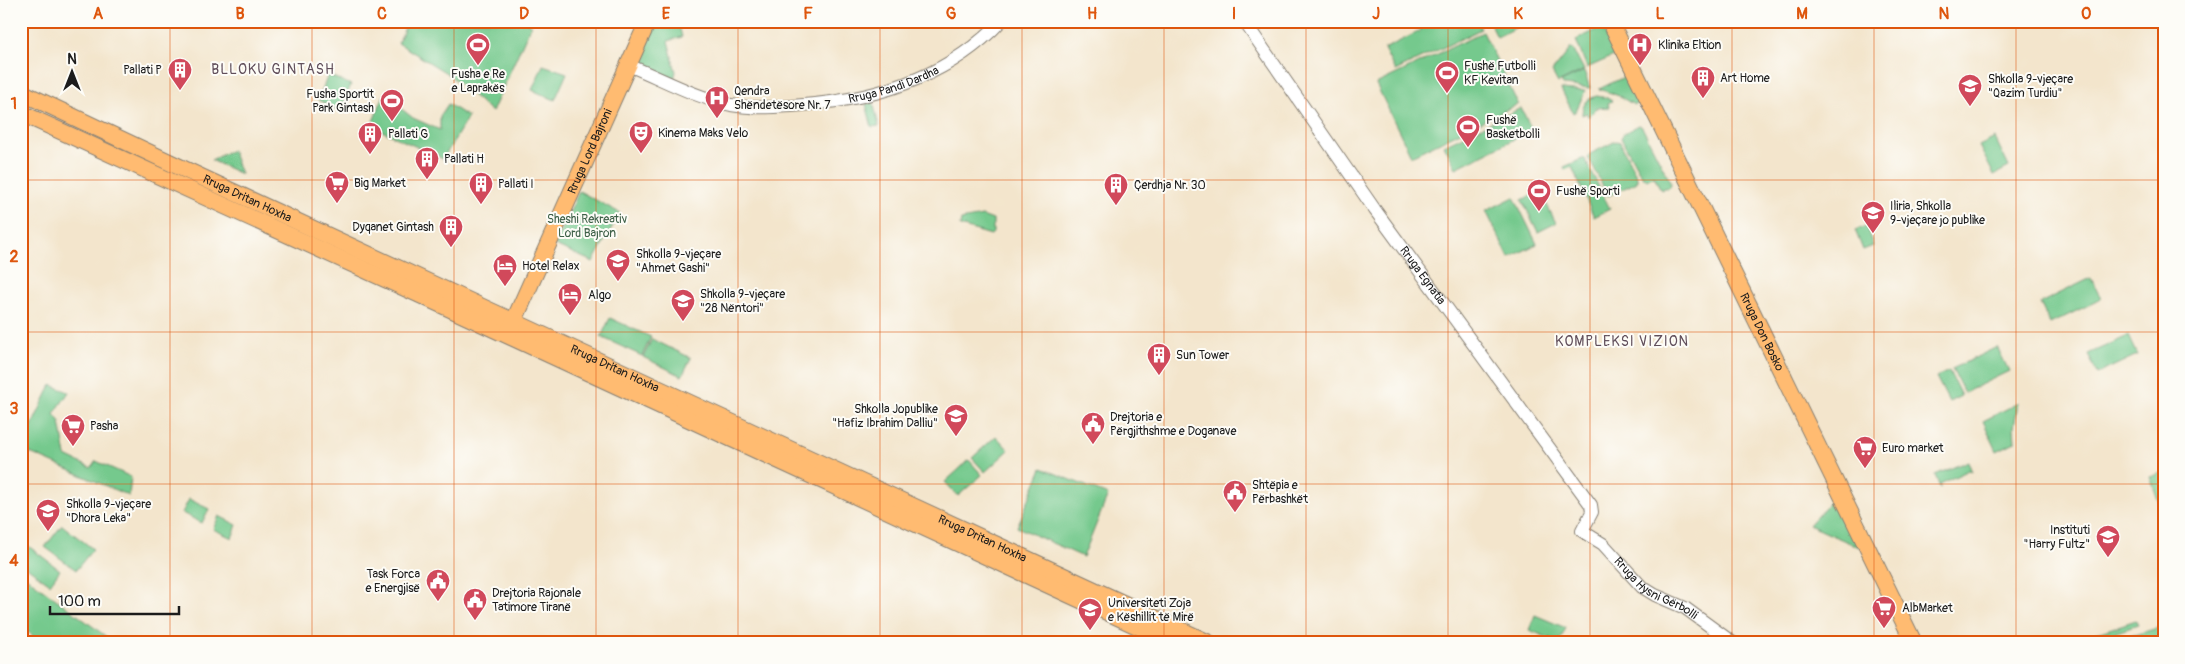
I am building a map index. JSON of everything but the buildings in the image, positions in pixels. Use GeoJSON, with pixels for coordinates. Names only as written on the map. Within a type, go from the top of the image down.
{"type":"FeatureCollection","features":[{"type":"Feature","properties":{"kind":"main road","name":"Rruga Lord Bajroni"},"geometry":{"type":"LineString","coordinates":[[510,329],[648,21]]}},
{"type":"Feature","properties":{"kind":"main road","name":"Rruga Don Bosko"},"geometry":{"type":"LineString","coordinates":[[1610,21],[1914,643]]}},
{"type":"Feature","properties":{"kind":"main road","name":"Rruga Dritan Hoxha"},"geometry":{"type":"LineString","coordinates":[[21,92],[510,329],[1174,643]]}},
{"type":"Feature","properties":{"kind":"main road","name":"Rruga Dritan Hoxha"},"geometry":{"type":"LineString","coordinates":[[21,113],[510,329],[1209,643]]}},
{"type":"Feature","properties":{"kind":"street","name":"Rruga Pandi Dardha"},"geometry":{"type":"LineString","coordinates":[[628,66],[684,91],[730,104],[764,108],[818,104],[887,91],[930,74],[962,54],[1001,21]]}},
{"type":"Feature","properties":{"kind":"street","name":"Rruga Egnatia"},"geometry":{"type":"LineString","coordinates":[[1244,21],[1376,210],[1591,505],[1592,512],[1582,531]]}},
{"type":"Feature","properties":{"kind":"street","name":"Rruga Hysni Gërbolli"},"geometry":{"type":"LineString","coordinates":[[1582,531],[1592,535],[1603,544],[1642,587],[1685,608],[1733,643]]}},
{"type":"Feature","properties":{"kind":"green space","name":"Fusha e Re e Laprakës"},"geometry":{"type":"Polygon","coordinates":[[[408,21],[524,21],[531,25],[492,112],[448,74],[398,43],[408,21]]]}},
{"type":"Feature","properties":{"kind":"green space"},"geometry":{"type":"Polygon","coordinates":[[[648,21],[678,21],[682,37],[668,41],[676,72],[672,85],[635,68],[648,21]]]}},
{"type":"Feature","properties":{"kind":"green space"},"geometry":{"type":"Polygon","coordinates":[[[1420,21],[1477,21],[1481,29],[1395,71],[1384,49],[1420,31],[1416,23],[1420,21]]]}},
{"type":"Feature","properties":{"kind":"green space"},"geometry":{"type":"Polygon","coordinates":[[[1489,21],[1524,21],[1525,23],[1497,37],[1489,21]]]}},
{"type":"Feature","properties":{"kind":"green space"},"geometry":{"type":"Polygon","coordinates":[[[1602,27],[1616,55],[1587,68],[1576,40],[1602,27]]]}},
{"type":"Feature","properties":{"kind":"green space","name":"Fushë Futbolli KF Kevitan"},"geometry":{"type":"Polygon","coordinates":[[[1483,32],[1518,104],[1411,156],[1376,84],[1483,32]]]}},
{"type":"Feature","properties":{"kind":"green space"},"geometry":{"type":"Polygon","coordinates":[[[1571,48],[1584,70],[1558,83],[1552,72],[1571,48]]]}},
{"type":"Feature","properties":{"kind":"green space"},"geometry":{"type":"Polygon","coordinates":[[[543,65],[567,73],[555,100],[532,90],[543,65]]]}},
{"type":"Feature","properties":{"kind":"green space"},"geometry":{"type":"Polygon","coordinates":[[[1584,71],[1590,88],[1563,85],[1561,82],[1584,71]]]}},
{"type":"Feature","properties":{"kind":"green space"},"geometry":{"type":"Polygon","coordinates":[[[328,75],[351,85],[340,111],[318,100],[328,75]]]}},
{"type":"Feature","properties":{"kind":"green space"},"geometry":{"type":"Polygon","coordinates":[[[1626,76],[1639,103],[1634,105],[1619,96],[1599,89],[1626,76]]]}},
{"type":"Feature","properties":{"kind":"green space"},"geometry":{"type":"Polygon","coordinates":[[[1561,89],[1585,91],[1576,111],[1573,113],[1561,89]]]}},
{"type":"Feature","properties":{"kind":"green space"},"geometry":{"type":"Polygon","coordinates":[[[384,95],[413,118],[440,130],[440,116],[448,104],[468,117],[443,159],[371,126],[384,95]]]}},
{"type":"Feature","properties":{"kind":"green space"},"geometry":{"type":"Polygon","coordinates":[[[1597,96],[1612,101],[1608,103],[1609,107],[1597,108],[1588,117],[1587,113],[1582,115],[1586,102],[1590,98],[1597,96]]]}},
{"type":"Feature","properties":{"kind":"green space"},"geometry":{"type":"Polygon","coordinates":[[[873,102],[879,126],[872,127],[866,104],[873,102]]]}},
{"type":"Feature","properties":{"kind":"green space"},"geometry":{"type":"Polygon","coordinates":[[[1521,108],[1532,130],[1456,168],[1444,145],[1521,108]]]}},
{"type":"Feature","properties":{"kind":"green space"},"geometry":{"type":"Polygon","coordinates":[[[1639,125],[1642,127],[1671,183],[1667,189],[1666,187],[1661,190],[1654,176],[1647,180],[1641,175],[1621,138],[1624,133],[1639,125]]]}},
{"type":"Feature","properties":{"kind":"green space"},"geometry":{"type":"Polygon","coordinates":[[[1995,138],[2009,167],[1994,175],[1979,146],[1995,138]]]}},
{"type":"Feature","properties":{"kind":"green space"},"geometry":{"type":"Polygon","coordinates":[[[1616,141],[1620,142],[1637,177],[1637,182],[1608,196],[1588,157],[1590,154],[1616,141]]]}},
{"type":"Feature","properties":{"kind":"green space"},"geometry":{"type":"Polygon","coordinates":[[[232,150],[241,174],[211,160],[232,150]]]}},
{"type":"Feature","properties":{"kind":"green space"},"geometry":{"type":"Polygon","coordinates":[[[1585,159],[1610,209],[1594,217],[1572,167],[1565,170],[1564,167],[1585,159]]]}},
{"type":"Feature","properties":{"kind":"green space","name":"Sheshi Rekreativ Lord Bajron"},"geometry":{"type":"Polygon","coordinates":[[[579,191],[620,213],[593,262],[555,245],[579,191]]]}},
{"type":"Feature","properties":{"kind":"green space","name":"Fushë Sporti"},"geometry":{"type":"Polygon","coordinates":[[[1540,191],[1556,223],[1538,232],[1522,200],[1540,191]]]}},
{"type":"Feature","properties":{"kind":"green space"},"geometry":{"type":"Polygon","coordinates":[[[1514,197],[1537,244],[1509,258],[1486,211],[1514,197]]]}},
{"type":"Feature","properties":{"kind":"green space"},"geometry":{"type":"Polygon","coordinates":[[[982,216],[993,220],[993,233],[991,235],[960,226],[961,220],[982,216]]]}},
{"type":"Feature","properties":{"kind":"green space"},"geometry":{"type":"Polygon","coordinates":[[[1866,226],[1873,246],[1863,250],[1855,230],[1866,226]]]}},
{"type":"Feature","properties":{"kind":"green space"},"geometry":{"type":"Polygon","coordinates":[[[2091,278],[2101,299],[2050,324],[2040,303],[2091,278]]]}},
{"type":"Feature","properties":{"kind":"green space"},"geometry":{"type":"Polygon","coordinates":[[[610,318],[651,337],[642,356],[601,337],[610,318]]]}},
{"type":"Feature","properties":{"kind":"green space"},"geometry":{"type":"Polygon","coordinates":[[[2128,336],[2137,355],[2097,374],[2088,354],[2128,336]]]}},
{"type":"Feature","properties":{"kind":"green space"},"geometry":{"type":"Polygon","coordinates":[[[652,339],[691,358],[682,376],[643,357],[652,339]]]}},
{"type":"Feature","properties":{"kind":"green space"},"geometry":{"type":"Polygon","coordinates":[[[1997,347],[2009,371],[1964,393],[1952,369],[1997,347]]]}},
{"type":"Feature","properties":{"kind":"green space"},"geometry":{"type":"Polygon","coordinates":[[[1949,371],[1961,396],[1949,402],[1936,377],[1949,371]]]}},
{"type":"Feature","properties":{"kind":"green space"},"geometry":{"type":"Polygon","coordinates":[[[51,385],[69,392],[54,414],[60,422],[66,456],[91,468],[96,461],[131,477],[129,496],[21,449],[51,385]]]}},
{"type":"Feature","properties":{"kind":"green space"},"geometry":{"type":"Polygon","coordinates":[[[2018,403],[2014,427],[2015,442],[1997,451],[1983,421],[2018,403]]]}},
{"type":"Feature","properties":{"kind":"green space"},"geometry":{"type":"Polygon","coordinates":[[[996,436],[1009,450],[985,472],[972,458],[996,436]]]}},
{"type":"Feature","properties":{"kind":"green space"},"geometry":{"type":"Polygon","coordinates":[[[969,460],[982,475],[958,496],[945,482],[969,460]]]}},
{"type":"Feature","properties":{"kind":"green space"},"geometry":{"type":"Polygon","coordinates":[[[1968,461],[1972,472],[1969,470],[1940,484],[1940,488],[1935,475],[1968,461]]]}},
{"type":"Feature","properties":{"kind":"green space"},"geometry":{"type":"Polygon","coordinates":[[[1042,468],[1108,495],[1083,557],[1017,527],[1042,468]]]}},
{"type":"Feature","properties":{"kind":"green space"},"geometry":{"type":"Polygon","coordinates":[[[2164,472],[2164,517],[2150,477],[2164,472]]]}},
{"type":"Feature","properties":{"kind":"green space"},"geometry":{"type":"Polygon","coordinates":[[[1834,497],[1859,547],[1809,525],[1834,497]]]}},
{"type":"Feature","properties":{"kind":"green space"},"geometry":{"type":"Polygon","coordinates":[[[189,499],[209,509],[202,523],[182,513],[189,499]]]}},
{"type":"Feature","properties":{"kind":"green space"},"geometry":{"type":"Polygon","coordinates":[[[219,516],[237,525],[232,538],[213,529],[219,516]]]}},
{"type":"Feature","properties":{"kind":"green space"},"geometry":{"type":"Polygon","coordinates":[[[62,525],[93,549],[76,570],[45,547],[62,525]]]}},
{"type":"Feature","properties":{"kind":"green space"},"geometry":{"type":"Polygon","coordinates":[[[23,542],[60,570],[50,584],[21,563],[21,545],[23,542]]]}},
{"type":"Feature","properties":{"kind":"green space"},"geometry":{"type":"Polygon","coordinates":[[[21,573],[115,643],[43,643],[21,627],[21,573]]]}},
{"type":"Feature","properties":{"kind":"green space"},"geometry":{"type":"Polygon","coordinates":[[[1535,615],[1566,628],[1559,642],[1529,630],[1535,615]]]}},
{"type":"Feature","properties":{"kind":"green space"},"geometry":{"type":"Polygon","coordinates":[[[2136,620],[2138,625],[2096,639],[2094,634],[2136,620]]]}},
{"type":"Feature","properties":{"kind":"green space"},"geometry":{"type":"Polygon","coordinates":[[[2164,626],[2164,643],[2107,643],[2164,626]]]}},
{"type":"Feature","properties":{"kind":"place","name":"Fusha e Re e Laprakës"},"geometry":{"type":"Point","coordinates":[478,66]}},
{"type":"Feature","properties":{"kind":"place","name":"Klinika Eltion"},"geometry":{"type":"Point","coordinates":[1640,66]}},
{"type":"Feature","properties":{"kind":"place","name":"Pallati P"},"geometry":{"type":"Point","coordinates":[180,91]}},
{"type":"Feature","properties":{"kind":"place","name":"Fushë Futbolli KF Kevitan"},"geometry":{"type":"Point","coordinates":[1447,94]}},
{"type":"Feature","properties":{"kind":"place","name":"Art Home"},"geometry":{"type":"Point","coordinates":[1703,99]}},
{"type":"Feature","properties":{"kind":"place","name":"Shkolla 9-vjeçare \"Qazim Turdiu\""},"geometry":{"type":"Point","coordinates":[1970,107]}},
{"type":"Feature","properties":{"kind":"place","name":"Qendra Shëndetësore Nr. 7"},"geometry":{"type":"Point","coordinates":[717,119]}},
{"type":"Feature","properties":{"kind":"place","name":"Fusha Sportit Park Gintash"},"geometry":{"type":"Point","coordinates":[392,122]}},
{"type":"Feature","properties":{"kind":"place","name":"Fushë Basketbolli"},"geometry":{"type":"Point","coordinates":[1468,148]}},
{"type":"Feature","properties":{"kind":"place","name":"Kinema Maks Velo"},"geometry":{"type":"Point","coordinates":[641,154]}},
{"type":"Feature","properties":{"kind":"place","name":"Pallati G"},"geometry":{"type":"Point","coordinates":[370,155]}},
{"type":"Feature","properties":{"kind":"place","name":"Pallati H"},"geometry":{"type":"Point","coordinates":[427,180]}},
{"type":"Feature","properties":{"kind":"place","name":"Big Market"},"geometry":{"type":"Point","coordinates":[337,204]}},
{"type":"Feature","properties":{"kind":"place","name":"Pallati I"},"geometry":{"type":"Point","coordinates":[481,205]}},
{"type":"Feature","properties":{"kind":"place","name":"Çerdhja Nr. 30"},"geometry":{"type":"Point","coordinates":[1116,206]}},
{"type":"Feature","properties":{"kind":"place","name":"Fushë Sporti"},"geometry":{"type":"Point","coordinates":[1539,212]}},
{"type":"Feature","properties":{"kind":"place","name":"Iliria, Shkolla 9-vjeçare jo publike"},"geometry":{"type":"Point","coordinates":[1873,234]}},
{"type":"Feature","properties":{"kind":"place","name":"Dyqanet Gintash"},"geometry":{"type":"Point","coordinates":[451,248]}},
{"type":"Feature","properties":{"kind":"place","name":"Shkolla 9-vjeçare \"Ahmet Gashi\""},"geometry":{"type":"Point","coordinates":[618,282]}},
{"type":"Feature","properties":{"kind":"place","name":"Hotel Relax"},"geometry":{"type":"Point","coordinates":[505,287]}},
{"type":"Feature","properties":{"kind":"place","name":"Algo"},"geometry":{"type":"Point","coordinates":[570,316]}},
{"type":"Feature","properties":{"kind":"place","name":"Shkolla 9-vjeçare \"28 Nëntori\""},"geometry":{"type":"Point","coordinates":[683,322]}},
{"type":"Feature","properties":{"kind":"place","name":"Sun Tower"},"geometry":{"type":"Point","coordinates":[1159,376]}},
{"type":"Feature","properties":{"kind":"place","name":"Shkolla Jopublike \"Hafiz Ibrahim Dalliu\""},"geometry":{"type":"Point","coordinates":[956,437]}},
{"type":"Feature","properties":{"kind":"place","name":"Drejtoria e Përgjithshme e Doganave"},"geometry":{"type":"Point","coordinates":[1093,445]}},
{"type":"Feature","properties":{"kind":"place","name":"Pasha"},"geometry":{"type":"Point","coordinates":[73,447]}},
{"type":"Feature","properties":{"kind":"place","name":"Euro market"},"geometry":{"type":"Point","coordinates":[1865,469]}},
{"type":"Feature","properties":{"kind":"place","name":"Shtëpia e Përbashkët"},"geometry":{"type":"Point","coordinates":[1235,513]}},
{"type":"Feature","properties":{"kind":"place","name":"Shkolla 9-vjeçare \"Dhora Leka\""},"geometry":{"type":"Point","coordinates":[48,532]}},
{"type":"Feature","properties":{"kind":"place","name":"Instituti \"Harry Fultz\""},"geometry":{"type":"Point","coordinates":[2108,558]}},
{"type":"Feature","properties":{"kind":"place","name":"Task Forca e Energjisë"},"geometry":{"type":"Point","coordinates":[438,602]}},
{"type":"Feature","properties":{"kind":"place","name":"Drejtoria Rajonale Tatimore Tiranë"},"geometry":{"type":"Point","coordinates":[475,621]}},
{"type":"Feature","properties":{"kind":"place","name":"AlbMarket"},"geometry":{"type":"Point","coordinates":[1884,629]}},
{"type":"Feature","properties":{"kind":"place","name":"Universiteti Zoja e Këshillit të Mirë"},"geometry":{"type":"Point","coordinates":[1090,631]}},
{"type":"Feature","properties":{"kind":"district","name":"BLLOKU GINTASH"},"geometry":{"type":"Point","coordinates":[273,69]}},
{"type":"Feature","properties":{"kind":"district","name":"KOMPLEKSI VIZION"},"geometry":{"type":"Point","coordinates":[1622,341]}}]}
